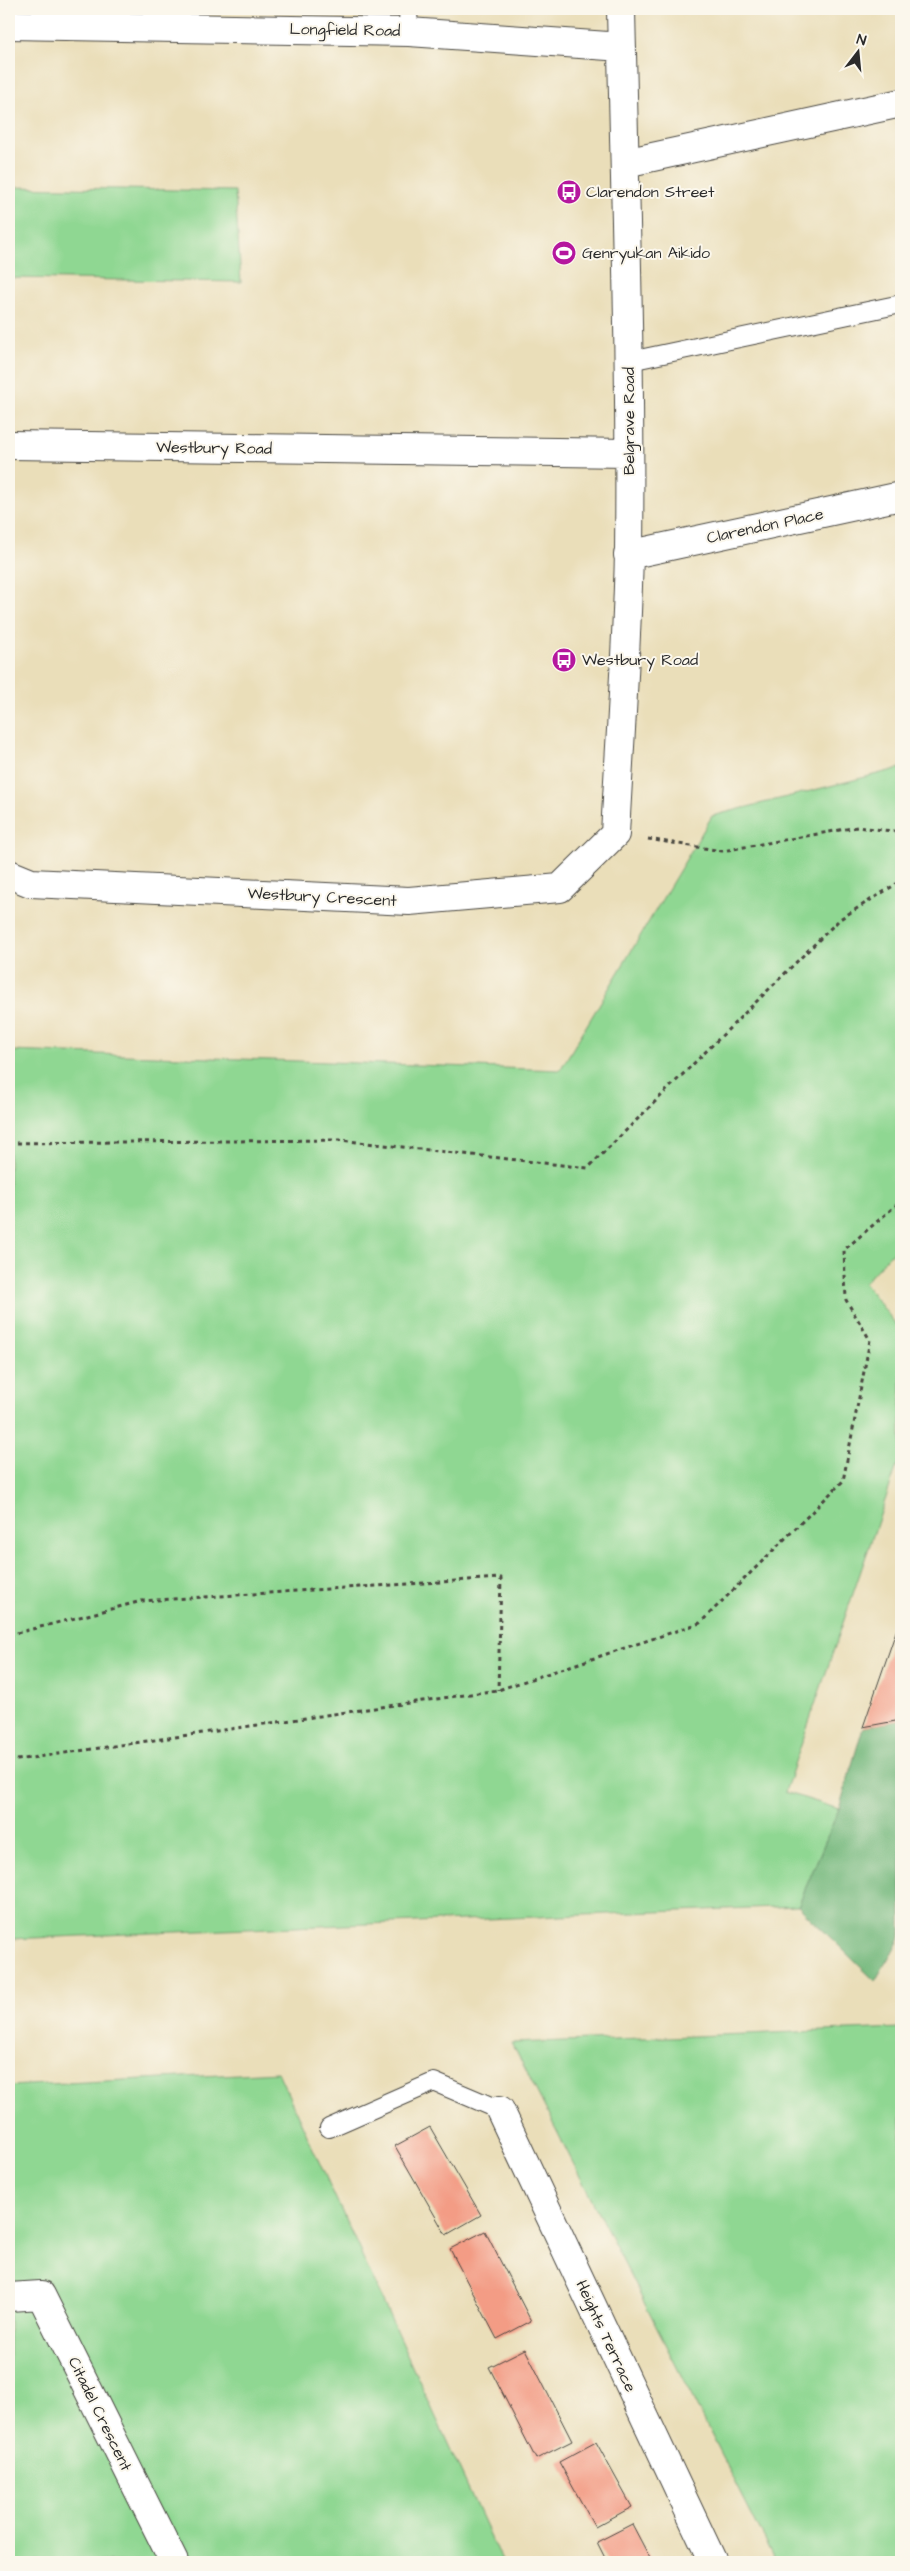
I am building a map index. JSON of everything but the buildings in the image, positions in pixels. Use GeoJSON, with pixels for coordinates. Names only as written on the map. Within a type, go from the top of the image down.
{"type":"FeatureCollection","features":[{"type":"Feature","properties":{"kind":"street","name":"Belgrave Road"},"geometry":{"type":"LineString","coordinates":[[615,834],[628,555],[630,361],[621,9]]}},
{"type":"Feature","properties":{"kind":"street","name":"Longfield Road"},"geometry":{"type":"LineString","coordinates":[[9,25],[221,18],[408,20],[622,47]]}},
{"type":"Feature","properties":{"kind":"street"},"geometry":{"type":"LineString","coordinates":[[625,163],[901,103]]}},
{"type":"Feature","properties":{"kind":"street","name":"Westbury Road"},"geometry":{"type":"LineString","coordinates":[[9,445],[629,453]]}},
{"type":"Feature","properties":{"kind":"street","name":"Clarendon Place"},"geometry":{"type":"LineString","coordinates":[[628,555],[901,496]]}},
{"type":"Feature","properties":{"kind":"street","name":"Westbury Crescent"},"geometry":{"type":"LineString","coordinates":[[9,874],[31,882],[409,901],[560,888],[615,834]]}},
{"type":"Feature","properties":{"kind":"street","name":"Heights Terrace"},"geometry":{"type":"LineString","coordinates":[[500,2110],[713,2562]]}},
{"type":"Feature","properties":{"kind":"street","name":"Citadel Crescent"},"geometry":{"type":"LineString","coordinates":[[9,2297],[41,2296],[174,2562]]}},
{"type":"Feature","properties":{"kind":"lane"},"geometry":{"type":"LineString","coordinates":[[630,361],[901,304]]}},
{"type":"Feature","properties":{"kind":"lane"},"geometry":{"type":"LineString","coordinates":[[330,2128],[434,2082],[500,2110]]}},
{"type":"Feature","properties":{"kind":"path"},"geometry":{"type":"LineString","coordinates":[[615,834],[722,851],[857,827],[901,832]]}},
{"type":"Feature","properties":{"kind":"path"},"geometry":{"type":"LineString","coordinates":[[9,1142],[340,1140],[588,1168],[840,919],[901,881]]}},
{"type":"Feature","properties":{"kind":"path"},"geometry":{"type":"LineString","coordinates":[[9,1758],[17,1760],[498,1690],[700,1623],[843,1481],[870,1340],[846,1300],[844,1250],[901,1201]]}},
{"type":"Feature","properties":{"kind":"path"},"geometry":{"type":"LineString","coordinates":[[9,1636],[142,1601],[501,1578],[498,1690]]}},
{"type":"Feature","properties":{"kind":"green space"},"geometry":{"type":"Polygon","coordinates":[[[9,187],[235,191],[241,282],[9,278],[9,187]]]}},
{"type":"Feature","properties":{"kind":"green space"},"geometry":{"type":"Polygon","coordinates":[[[901,768],[901,1243],[864,1283],[901,1331],[901,1454],[785,1792],[839,1809],[798,1906],[9,1939],[9,1051],[560,1070],[712,816],[901,768]]]}},
{"type":"Feature","properties":{"kind":"green space"},"geometry":{"type":"Polygon","coordinates":[[[901,1720],[901,1937],[875,1981],[798,1906],[839,1809],[863,1727],[901,1720]]]}},
{"type":"Feature","properties":{"kind":"green space"},"geometry":{"type":"Polygon","coordinates":[[[901,2028],[901,2562],[776,2562],[512,2043],[901,2028]]]}},
{"type":"Feature","properties":{"kind":"green space"},"geometry":{"type":"Polygon","coordinates":[[[278,2072],[502,2562],[9,2562],[9,2086],[278,2072]]]}},
{"type":"Feature","properties":{"kind":"place","name":"Clarendon Street"},"geometry":{"type":"Point","coordinates":[569,192]}},
{"type":"Feature","properties":{"kind":"place","name":"Genryukan Aikido"},"geometry":{"type":"Point","coordinates":[564,253]}},
{"type":"Feature","properties":{"kind":"place","name":"Westbury Road"},"geometry":{"type":"Point","coordinates":[564,660]}}]}
